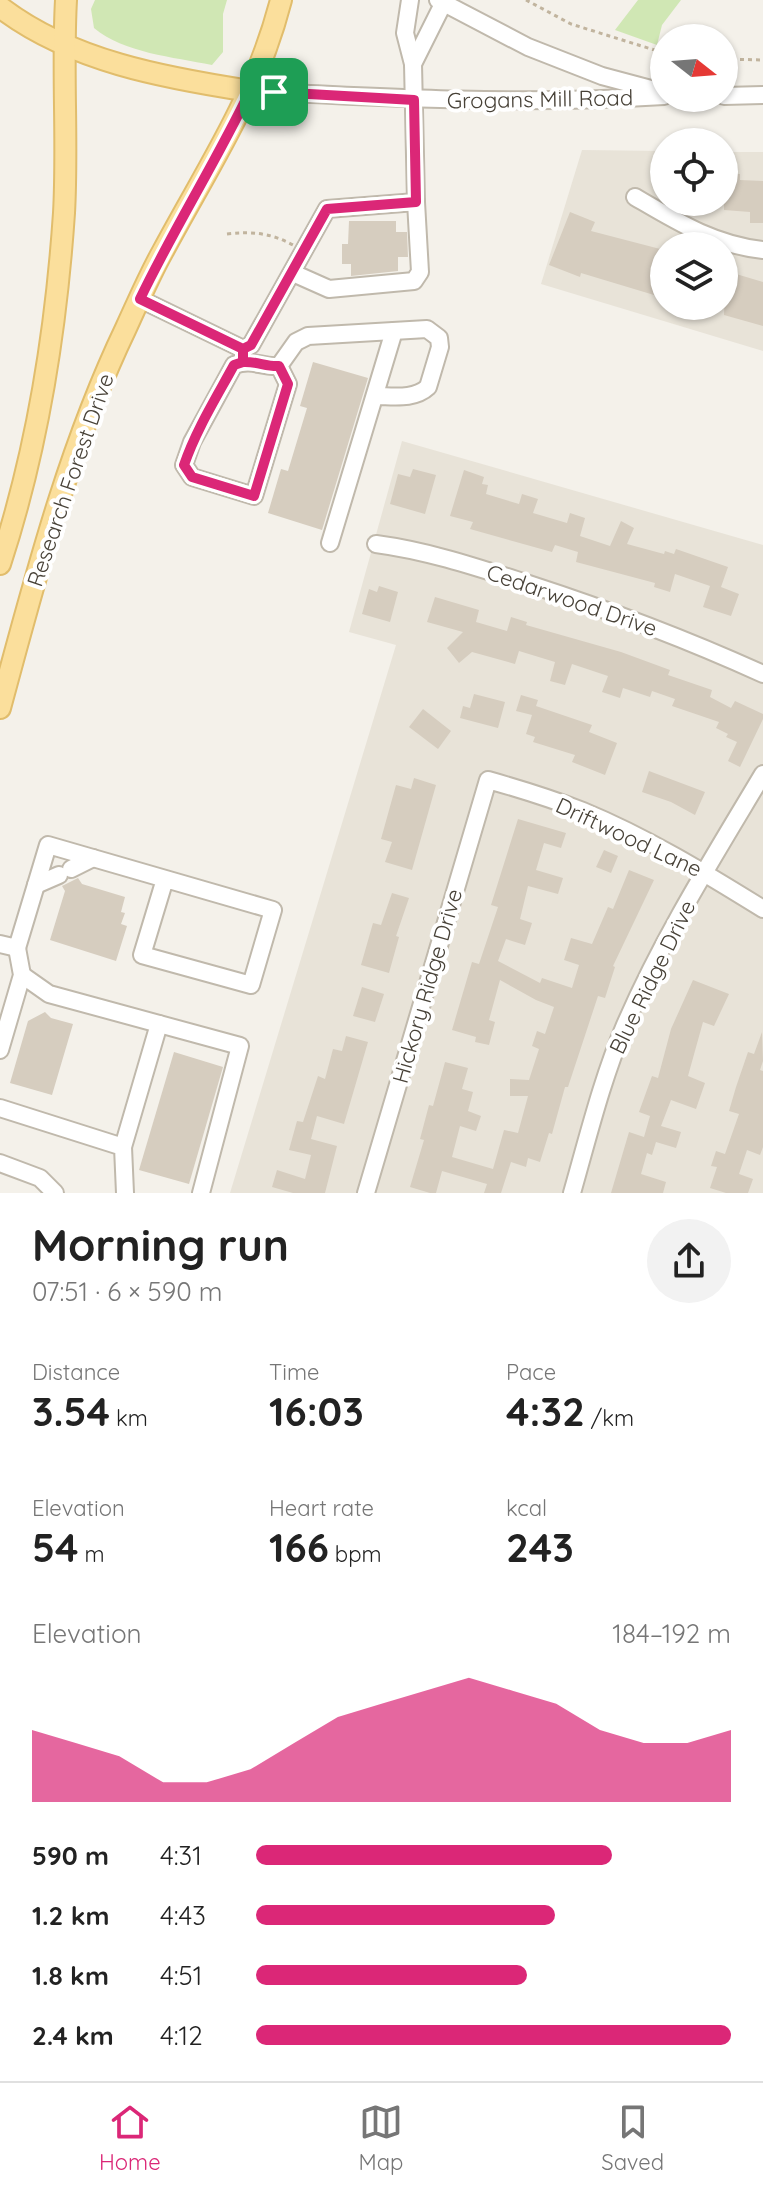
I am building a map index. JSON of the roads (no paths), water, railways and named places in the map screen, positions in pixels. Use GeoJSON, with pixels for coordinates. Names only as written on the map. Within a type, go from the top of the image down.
{"type":"FeatureCollection","features":[{"type":"Feature","properties":{"kind":"main road","name":"Research Forest Drive"},"geometry":{"type":"LineString","coordinates":[[0,564],[5,531],[41,404],[56,309],[64,210],[63,44],[66,0]]}},
{"type":"Feature","properties":{"kind":"main road","name":"Research Forest Drive"},"geometry":{"type":"LineString","coordinates":[[0,708],[39,566],[88,413],[162,253],[225,143],[250,91],[271,41],[281,0]]}},
{"type":"Feature","properties":{"kind":"main road","name":"Grogans Mill Road"},"geometry":{"type":"LineString","coordinates":[[0,7],[18,21],[63,44],[114,62],[182,80],[250,91]]}},
{"type":"Feature","properties":{"kind":"main road"},"geometry":{"type":"LineString","coordinates":[[5,531],[39,566]]}},
{"type":"Feature","properties":{"kind":"street"},"geometry":{"type":"LineString","coordinates":[[293,273],[329,289],[414,281],[420,272],[413,64],[405,33],[410,0]]}},
{"type":"Feature","properties":{"kind":"street","name":"Grogans Mill Road"},"geometry":{"type":"LineString","coordinates":[[442,1],[528,47],[602,76],[650,90]]}},
{"type":"Feature","properties":{"kind":"street"},"geometry":{"type":"LineString","coordinates":[[413,64],[442,1]]}},
{"type":"Feature","properties":{"kind":"street","name":"Grogans Mill Road"},"geometry":{"type":"LineString","coordinates":[[250,91],[414,100],[580,101],[650,95]]}},
{"type":"Feature","properties":{"kind":"street"},"geometry":{"type":"LineString","coordinates":[[738,96],[763,95]]}},
{"type":"Feature","properties":{"kind":"street"},"geometry":{"type":"LineString","coordinates":[[635,197],[711,238],[763,250]]}},
{"type":"Feature","properties":{"kind":"street"},"geometry":{"type":"LineString","coordinates":[[279,366],[288,384],[254,496],[192,477],[184,465],[192,442],[234,365],[251,345],[293,273],[327,209],[416,202]]}},
{"type":"Feature","properties":{"kind":"street"},"geometry":{"type":"LineString","coordinates":[[140,299],[243,356],[272,367],[279,366],[300,338],[427,329],[439,338],[440,347],[424,391],[412,396],[375,396]]}},
{"type":"Feature","properties":{"kind":"street"},"geometry":{"type":"LineString","coordinates":[[330,543],[394,331]]}},
{"type":"Feature","properties":{"kind":"street","name":"Cedarwood Drive"},"geometry":{"type":"LineString","coordinates":[[376,544],[457,561],[601,608],[705,647],[763,674]]}},
{"type":"Feature","properties":{"kind":"street","name":"Blue Ridge Drive"},"geometry":{"type":"LineString","coordinates":[[572,1193],[605,1079],[625,1025],[703,872],[763,774]]}},
{"type":"Feature","properties":{"kind":"street","name":"Driftwood Lane"},"geometry":{"type":"LineString","coordinates":[[488,780],[583,811],[703,872],[763,909]]}},
{"type":"Feature","properties":{"kind":"street","name":"Hickory Ridge Drive"},"geometry":{"type":"LineString","coordinates":[[366,1193],[488,780]]}},
{"type":"Feature","properties":{"kind":"street"},"geometry":{"type":"LineString","coordinates":[[0,1050],[22,975],[17,948],[48,845],[273,910],[251,985],[142,955],[165,879]]}},
{"type":"Feature","properties":{"kind":"street"},"geometry":{"type":"LineString","coordinates":[[36,885],[93,858]]}},
{"type":"Feature","properties":{"kind":"street"},"geometry":{"type":"LineString","coordinates":[[0,944],[17,948]]}},
{"type":"Feature","properties":{"kind":"street"},"geometry":{"type":"LineString","coordinates":[[22,975],[49,994],[240,1046],[201,1193]]}},
{"type":"Feature","properties":{"kind":"street"},"geometry":{"type":"LineString","coordinates":[[125,1193],[123,1147],[159,1024]]}},
{"type":"Feature","properties":{"kind":"street"},"geometry":{"type":"LineString","coordinates":[[0,1108],[123,1147]]}},
{"type":"Feature","properties":{"kind":"street"},"geometry":{"type":"LineString","coordinates":[[0,1163],[40,1178],[55,1193]]}}]}
